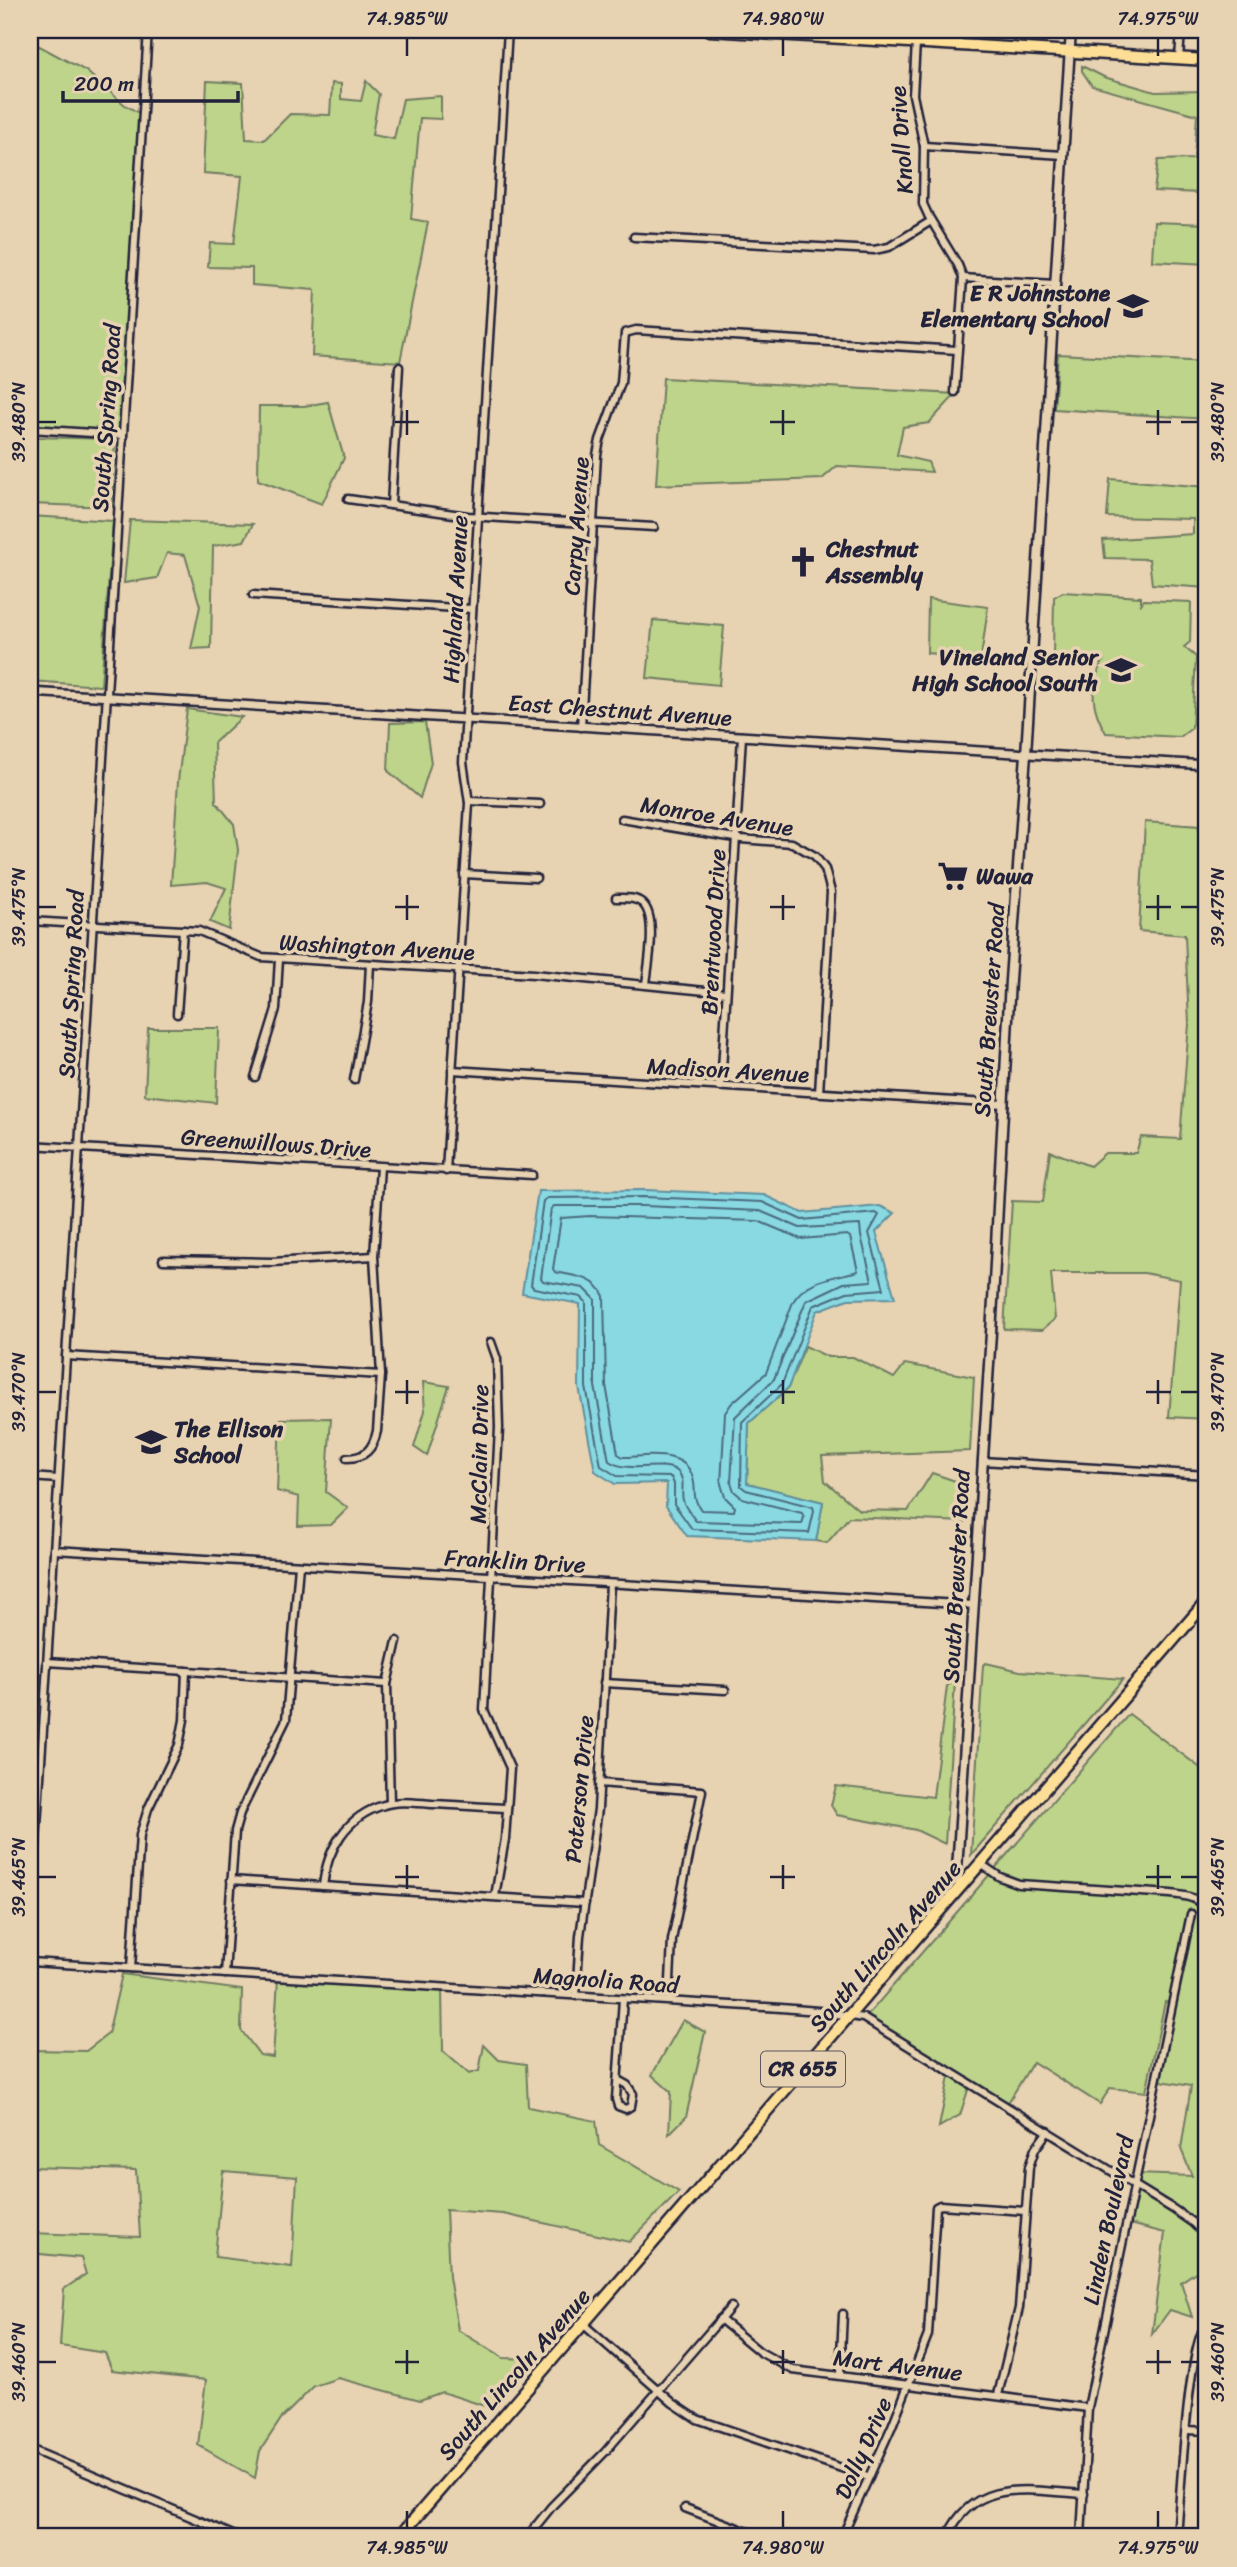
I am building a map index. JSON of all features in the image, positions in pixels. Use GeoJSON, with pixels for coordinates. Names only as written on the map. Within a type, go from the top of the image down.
{"type":"FeatureCollection","features":[{"type":"Feature","properties":{"kind":"main road"},"geometry":{"type":"LineString","coordinates":[[709,30],[866,35],[916,42],[1207,60]]}},
{"type":"Feature","properties":{"kind":"main road","name":"South Brewster Road"},"geometry":{"type":"LineString","coordinates":[[962,1886],[958,1881],[957,1870],[1071,30]]}},
{"type":"Feature","properties":{"kind":"main road","name":"South Lincoln Avenue"},"geometry":{"type":"LineString","coordinates":[[398,2537],[1207,1601]]}},
{"type":"Feature","properties":{"kind":"street","name":"South Spring Road"},"geometry":{"type":"LineString","coordinates":[[30,1940],[148,30]]}},
{"type":"Feature","properties":{"kind":"street","name":"Highland Avenue"},"geometry":{"type":"LineString","coordinates":[[446,1171],[469,801],[463,771],[508,30]]}},
{"type":"Feature","properties":{"kind":"street"},"geometry":{"type":"LineString","coordinates":[[1180,59],[1181,30]]}},
{"type":"Feature","properties":{"kind":"street","name":"Knoll Drive"},"geometry":{"type":"LineString","coordinates":[[916,42],[914,103],[923,146],[922,193],[925,209],[963,278]]}},
{"type":"Feature","properties":{"kind":"street"},"geometry":{"type":"LineString","coordinates":[[923,146],[1063,155]]}},
{"type":"Feature","properties":{"kind":"street"},"geometry":{"type":"LineString","coordinates":[[634,237],[874,250],[889,247],[931,221]]}},
{"type":"Feature","properties":{"kind":"street"},"geometry":{"type":"LineString","coordinates":[[956,392],[963,278],[1054,284]]}},
{"type":"Feature","properties":{"kind":"street","name":"Carpy Avenue"},"geometry":{"type":"LineString","coordinates":[[581,727],[597,455],[619,389],[625,332],[636,330],[957,350]]}},
{"type":"Feature","properties":{"kind":"street"},"geometry":{"type":"LineString","coordinates":[[391,505],[399,367]]}},
{"type":"Feature","properties":{"kind":"street"},"geometry":{"type":"LineString","coordinates":[[30,429],[123,435]]}},
{"type":"Feature","properties":{"kind":"street"},"geometry":{"type":"LineString","coordinates":[[348,499],[478,517],[654,527]]}},
{"type":"Feature","properties":{"kind":"street"},"geometry":{"type":"LineString","coordinates":[[253,595],[472,609]]}},
{"type":"Feature","properties":{"kind":"street","name":"East Chestnut Avenue"},"geometry":{"type":"LineString","coordinates":[[30,692],[1207,765]]}},
{"type":"Feature","properties":{"kind":"street","name":"Brentwood Drive"},"geometry":{"type":"LineString","coordinates":[[721,1087],[742,736]]}},
{"type":"Feature","properties":{"kind":"street"},"geometry":{"type":"LineString","coordinates":[[469,801],[540,804]]}},
{"type":"Feature","properties":{"kind":"street","name":"Monroe Avenue"},"geometry":{"type":"LineString","coordinates":[[622,819],[736,838],[792,843],[815,856],[828,878],[831,892],[819,1093]]}},
{"type":"Feature","properties":{"kind":"street"},"geometry":{"type":"LineString","coordinates":[[464,874],[536,878]]}},
{"type":"Feature","properties":{"kind":"street"},"geometry":{"type":"LineString","coordinates":[[616,898],[639,901],[648,911],[651,931],[646,984]]}},
{"type":"Feature","properties":{"kind":"street","name":"Washington Avenue"},"geometry":{"type":"LineString","coordinates":[[30,921],[183,930],[209,934],[261,957],[279,959],[534,974],[726,993]]}},
{"type":"Feature","properties":{"kind":"street"},"geometry":{"type":"LineString","coordinates":[[177,1014],[183,930]]}},
{"type":"Feature","properties":{"kind":"street"},"geometry":{"type":"LineString","coordinates":[[255,1077],[276,1009],[279,959]]}},
{"type":"Feature","properties":{"kind":"street"},"geometry":{"type":"LineString","coordinates":[[354,1080],[368,1002],[370,964]]}},
{"type":"Feature","properties":{"kind":"street","name":"Madison Avenue"},"geometry":{"type":"LineString","coordinates":[[452,1070],[1003,1104]]}},
{"type":"Feature","properties":{"kind":"street","name":"Greenwillows Drive"},"geometry":{"type":"LineString","coordinates":[[30,1145],[532,1175]]}},
{"type":"Feature","properties":{"kind":"street"},"geometry":{"type":"LineString","coordinates":[[347,1458],[367,1453],[375,1440],[381,1376],[374,1256],[380,1167]]}},
{"type":"Feature","properties":{"kind":"street"},"geometry":{"type":"LineString","coordinates":[[163,1260],[271,1262],[374,1256]]}},
{"type":"Feature","properties":{"kind":"street","name":"McClain Drive"},"geometry":{"type":"LineString","coordinates":[[491,1342],[497,1359],[499,1419],[484,1710],[510,1768],[508,1808],[495,1896]]}},
{"type":"Feature","properties":{"kind":"street"},"geometry":{"type":"LineString","coordinates":[[66,1356],[381,1376]]}},
{"type":"Feature","properties":{"kind":"street"},"geometry":{"type":"LineString","coordinates":[[982,1461],[1207,1475]]}},
{"type":"Feature","properties":{"kind":"street"},"geometry":{"type":"LineString","coordinates":[[30,1477],[58,1479]]}},
{"type":"Feature","properties":{"kind":"street","name":"Franklin Drive"},"geometry":{"type":"LineString","coordinates":[[54,1550],[974,1605]]}},
{"type":"Feature","properties":{"kind":"street"},"geometry":{"type":"LineString","coordinates":[[225,1974],[234,1831],[288,1713],[299,1566]]}},
{"type":"Feature","properties":{"kind":"street","name":"Paterson Drive"},"geometry":{"type":"LineString","coordinates":[[576,1996],[585,1903],[596,1832],[610,1584]]}},
{"type":"Feature","properties":{"kind":"street"},"geometry":{"type":"LineString","coordinates":[[390,1803],[387,1684],[397,1641]]}},
{"type":"Feature","properties":{"kind":"street"},"geometry":{"type":"LineString","coordinates":[[47,1662],[387,1684]]}},
{"type":"Feature","properties":{"kind":"street"},"geometry":{"type":"LineString","coordinates":[[131,1968],[140,1835],[148,1809],[179,1745],[185,1709],[186,1671]]}},
{"type":"Feature","properties":{"kind":"street"},"geometry":{"type":"LineString","coordinates":[[604,1683],[725,1690]]}},
{"type":"Feature","properties":{"kind":"street"},"geometry":{"type":"LineString","coordinates":[[599,1783],[702,1791],[672,1940],[669,2001]]}},
{"type":"Feature","properties":{"kind":"street"},"geometry":{"type":"LineString","coordinates":[[323,1885],[330,1852],[344,1830],[360,1816],[390,1803],[508,1808]]}},
{"type":"Feature","properties":{"kind":"street"},"geometry":{"type":"LineString","coordinates":[[981,1864],[1000,1877],[1019,1884],[1181,1895],[1200,1901],[1207,1909]]}},
{"type":"Feature","properties":{"kind":"street"},"geometry":{"type":"LineString","coordinates":[[231,1880],[585,1903]]}},
{"type":"Feature","properties":{"kind":"street","name":"Linden Boulevard"},"geometry":{"type":"LineString","coordinates":[[1081,2537],[1088,2408],[1191,1914]]}},
{"type":"Feature","properties":{"kind":"street","name":"Magnolia Road"},"geometry":{"type":"LineString","coordinates":[[30,1962],[669,2001],[863,2018],[1134,2184],[1193,2222],[1207,2237]]}},
{"type":"Feature","properties":{"kind":"street"},"geometry":{"type":"LineString","coordinates":[[618,2080],[624,1999]]}},
{"type":"Feature","properties":{"kind":"street"},"geometry":{"type":"LineString","coordinates":[[998,2395],[1019,2308],[1031,2158],[1048,2132]]}},
{"type":"Feature","properties":{"kind":"street","name":"Dolly Drive"},"geometry":{"type":"LineString","coordinates":[[842,2537],[928,2335],[937,2207],[1025,2211]]}},
{"type":"Feature","properties":{"kind":"street"},"geometry":{"type":"LineString","coordinates":[[527,2537],[731,2307]]}},
{"type":"Feature","properties":{"kind":"street"},"geometry":{"type":"LineString","coordinates":[[841,2375],[843,2314]]}},
{"type":"Feature","properties":{"kind":"street","name":"Mart Avenue"},"geometry":{"type":"LineString","coordinates":[[720,2319],[760,2352],[785,2367],[1088,2408]]}},
{"type":"Feature","properties":{"kind":"street"},"geometry":{"type":"LineString","coordinates":[[583,2324],[684,2412],[705,2423],[868,2477]]}},
{"type":"Feature","properties":{"kind":"street"},"geometry":{"type":"LineString","coordinates":[[1177,2537],[1193,2361],[1201,2331],[1207,2324]]}},
{"type":"Feature","properties":{"kind":"street"},"geometry":{"type":"LineString","coordinates":[[1187,2430],[1207,2431]]}},
{"type":"Feature","properties":{"kind":"street"},"geometry":{"type":"LineString","coordinates":[[30,2449],[238,2537]]}},
{"type":"Feature","properties":{"kind":"street"},"geometry":{"type":"LineString","coordinates":[[947,2537],[962,2513],[989,2494],[1024,2490],[1084,2494]]}},
{"type":"Feature","properties":{"kind":"street"},"geometry":{"type":"LineString","coordinates":[[685,2508],[761,2537]]}},
{"type":"Feature","properties":{"kind":"green space"},"geometry":{"type":"Polygon","coordinates":[[[30,41],[86,71],[125,105],[141,114],[119,431],[30,426],[30,41]]]}},
{"type":"Feature","properties":{"kind":"green space"},"geometry":{"type":"Polygon","coordinates":[[[1082,66],[1104,77],[1155,92],[1207,91],[1207,212],[1202,193],[1154,191],[1158,160],[1194,159],[1197,115],[1092,86],[1082,71],[1082,66]]]}},
{"type":"Feature","properties":{"kind":"green space"},"geometry":{"type":"Polygon","coordinates":[[[207,81],[243,83],[246,139],[264,140],[290,114],[330,115],[332,83],[341,84],[341,99],[361,101],[366,81],[379,94],[372,135],[394,139],[403,99],[441,96],[441,119],[420,118],[411,219],[428,222],[400,362],[312,356],[315,290],[252,285],[252,268],[208,267],[210,243],[234,244],[242,176],[203,173],[207,81]]]}},
{"type":"Feature","properties":{"kind":"green space"},"geometry":{"type":"Polygon","coordinates":[[[1154,222],[1207,224],[1207,264],[1152,261],[1154,222]]]}},
{"type":"Feature","properties":{"kind":"green space"},"geometry":{"type":"Polygon","coordinates":[[[1058,354],[1207,362],[1207,419],[1054,409],[1058,354]]]}},
{"type":"Feature","properties":{"kind":"green space"},"geometry":{"type":"Polygon","coordinates":[[[663,378],[956,394],[929,423],[903,427],[897,455],[928,462],[932,472],[837,466],[822,479],[656,485],[663,378]]]}},
{"type":"Feature","properties":{"kind":"green space"},"geometry":{"type":"Polygon","coordinates":[[[328,402],[344,458],[322,504],[258,480],[259,406],[304,406],[328,402]]]}},
{"type":"Feature","properties":{"kind":"green space"},"geometry":{"type":"Polygon","coordinates":[[[30,437],[115,439],[112,507],[30,504],[30,437]]]}},
{"type":"Feature","properties":{"kind":"green space"},"geometry":{"type":"Polygon","coordinates":[[[1110,479],[1207,487],[1207,588],[1152,584],[1149,559],[1105,558],[1103,540],[1193,534],[1193,519],[1107,517],[1110,479]]]}},
{"type":"Feature","properties":{"kind":"green space"},"geometry":{"type":"Polygon","coordinates":[[[30,516],[113,521],[101,686],[30,681],[30,516]]]}},
{"type":"Feature","properties":{"kind":"green space"},"geometry":{"type":"Polygon","coordinates":[[[130,520],[253,524],[244,541],[213,546],[211,648],[191,649],[200,606],[185,555],[167,553],[157,578],[124,583],[130,520]]]}},
{"type":"Feature","properties":{"kind":"green space"},"geometry":{"type":"Polygon","coordinates":[[[1063,592],[1141,597],[1141,604],[1144,600],[1191,602],[1190,642],[1184,647],[1196,657],[1192,728],[1180,737],[1106,733],[1097,715],[1094,697],[1095,680],[1103,661],[1090,663],[1053,657],[1054,597],[1063,592]]]}},
{"type":"Feature","properties":{"kind":"green space"},"geometry":{"type":"Polygon","coordinates":[[[928,599],[988,607],[981,658],[927,653],[928,599]]]}},
{"type":"Feature","properties":{"kind":"green space"},"geometry":{"type":"Polygon","coordinates":[[[653,620],[724,626],[719,685],[647,678],[653,620]]]}},
{"type":"Feature","properties":{"kind":"green space"},"geometry":{"type":"Polygon","coordinates":[[[187,709],[242,717],[214,743],[216,802],[234,824],[238,850],[229,930],[210,922],[226,888],[207,882],[171,885],[178,781],[187,709]]]}},
{"type":"Feature","properties":{"kind":"green space"},"geometry":{"type":"Polygon","coordinates":[[[425,722],[431,763],[420,798],[388,771],[390,723],[425,722]]]}},
{"type":"Feature","properties":{"kind":"green space"},"geometry":{"type":"Polygon","coordinates":[[[1145,822],[1199,826],[1199,838],[1207,838],[1207,1419],[1169,1417],[1180,1280],[1144,1273],[1051,1273],[1055,1319],[1042,1330],[1004,1329],[1012,1201],[1043,1202],[1050,1151],[1090,1166],[1105,1153],[1136,1153],[1141,1137],[1180,1139],[1189,1024],[1185,935],[1139,931],[1145,822]]]}},
{"type":"Feature","properties":{"kind":"green space"},"geometry":{"type":"Polygon","coordinates":[[[148,1028],[219,1028],[216,1103],[145,1095],[148,1028]]]}},
{"type":"Feature","properties":{"kind":"green space"},"geometry":{"type":"Polygon","coordinates":[[[805,1346],[828,1357],[853,1357],[894,1378],[905,1364],[974,1377],[970,1451],[822,1456],[825,1481],[859,1510],[908,1511],[932,1473],[967,1485],[965,1522],[849,1517],[827,1543],[816,1541],[823,1502],[747,1483],[749,1423],[788,1388],[805,1346]]]}},
{"type":"Feature","properties":{"kind":"green space"},"geometry":{"type":"Polygon","coordinates":[[[423,1382],[449,1386],[427,1456],[414,1447],[425,1411],[423,1382]]]}},
{"type":"Feature","properties":{"kind":"green space"},"geometry":{"type":"Polygon","coordinates":[[[331,1418],[326,1492],[348,1508],[331,1525],[298,1526],[299,1497],[277,1491],[280,1419],[331,1418]]]}},
{"type":"Feature","properties":{"kind":"green space"},"geometry":{"type":"Polygon","coordinates":[[[986,1663],[1020,1671],[1123,1679],[971,1855],[983,1665],[986,1663]]]}},
{"type":"Feature","properties":{"kind":"green space"},"geometry":{"type":"Polygon","coordinates":[[[955,1681],[945,1844],[916,1830],[837,1815],[831,1805],[836,1786],[933,1797],[947,1686],[955,1681]]]}},
{"type":"Feature","properties":{"kind":"green space"},"geometry":{"type":"Polygon","coordinates":[[[1129,1714],[1207,1773],[1207,2099],[1202,2105],[1207,2134],[1207,2271],[1200,2269],[1181,2282],[1192,2317],[1170,2310],[1152,2334],[1165,2233],[1126,2223],[1136,2174],[1192,2176],[1181,2149],[1191,2086],[1161,2081],[1175,2004],[1165,2002],[1146,2092],[1110,2088],[1100,2104],[1033,2062],[1006,2106],[970,2084],[960,2115],[939,2127],[949,2077],[865,2018],[1129,1714]]]}},
{"type":"Feature","properties":{"kind":"green space"},"geometry":{"type":"Polygon","coordinates":[[[122,1974],[242,1990],[241,2030],[260,2055],[273,2057],[278,1979],[442,1988],[443,2051],[469,2074],[479,2071],[484,2045],[499,2060],[526,2064],[528,2107],[596,2121],[599,2145],[679,2192],[629,2242],[503,2214],[446,2210],[449,2277],[458,2330],[503,2358],[536,2359],[491,2408],[442,2392],[420,2400],[338,2378],[314,2386],[281,2419],[260,2451],[255,2478],[198,2445],[206,2380],[112,2370],[105,2353],[60,2346],[64,2289],[86,2274],[81,2258],[30,2253],[30,2233],[140,2237],[136,2170],[30,2167],[30,2050],[86,2051],[108,2034],[122,1974]],[[223,2171],[215,2257],[292,2267],[297,2177],[223,2171]]]}},
{"type":"Feature","properties":{"kind":"green space"},"geometry":{"type":"Polygon","coordinates":[[[683,2020],[705,2032],[686,2117],[669,2134],[671,2092],[652,2075],[683,2020]]]}},
{"type":"Feature","properties":{"kind":"water"},"geometry":{"type":"Polygon","coordinates":[[[645,1190],[764,1195],[802,1213],[880,1206],[895,1213],[876,1232],[895,1298],[848,1299],[817,1311],[788,1388],[749,1423],[747,1483],[823,1502],[816,1541],[687,1536],[666,1506],[667,1483],[615,1484],[595,1471],[579,1387],[580,1304],[522,1293],[538,1191],[645,1190]]]}},
{"type":"Feature","properties":{"kind":"place","name":"E R Johnstone Elementary School"},"geometry":{"type":"Point","coordinates":[1133,306]}},
{"type":"Feature","properties":{"kind":"place","name":"Chestnut Assembly"},"geometry":{"type":"Point","coordinates":[803,562]}},
{"type":"Feature","properties":{"kind":"place","name":"Vineland Senior High School South"},"geometry":{"type":"Point","coordinates":[1121,670]}},
{"type":"Feature","properties":{"kind":"place","name":"Wawa"},"geometry":{"type":"Point","coordinates":[953,876]}},
{"type":"Feature","properties":{"kind":"place","name":"The Ellison School"},"geometry":{"type":"Point","coordinates":[151,1442]}}]}
